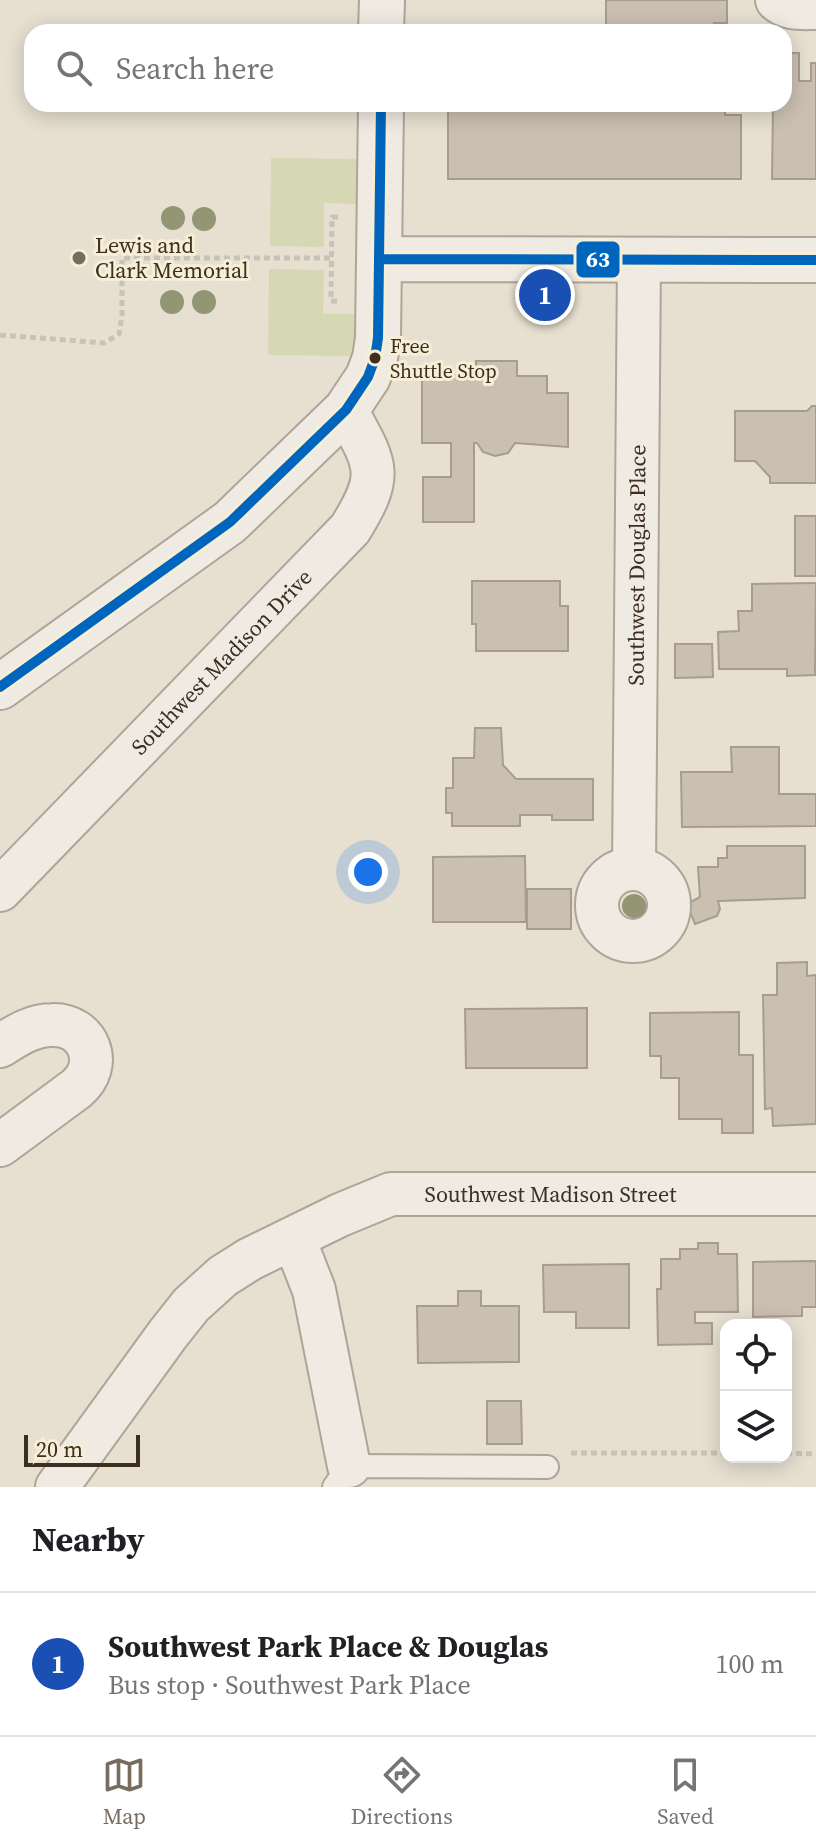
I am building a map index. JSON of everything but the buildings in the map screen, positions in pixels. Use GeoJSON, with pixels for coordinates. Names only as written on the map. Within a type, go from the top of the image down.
{"type":"FeatureCollection","features":[{"type":"Feature","properties":{"kind":"street"},"geometry":{"type":"LineString","coordinates":[[381,24],[382,0]]}},
{"type":"Feature","properties":{"kind":"street"},"geometry":{"type":"LineString","coordinates":[[777,0],[790,7],[816,8]]}},
{"type":"Feature","properties":{"kind":"street"},"geometry":{"type":"LineString","coordinates":[[0,687],[230,522],[346,410],[368,377],[375,358],[380,259],[381,112]]}},
{"type":"Feature","properties":{"kind":"street"},"geometry":{"type":"LineString","coordinates":[[380,259],[816,260]]}},
{"type":"Feature","properties":{"kind":"street","name":"Southwest Douglas Place"},"geometry":{"type":"LineString","coordinates":[[634,869],[639,259]]}},
{"type":"Feature","properties":{"kind":"street","name":"Southwest Madison Drive"},"geometry":{"type":"LineString","coordinates":[[0,890],[350,529],[370,492],[375,473],[372,458],[346,410]]}},
{"type":"Feature","properties":{"kind":"street"},"geometry":{"type":"LineString","coordinates":[[0,1046],[34,1028],[50,1024],[65,1026],[78,1031],[86,1042],[91,1070],[76,1089],[0,1145]]}},
{"type":"Feature","properties":{"kind":"street","name":"Southwest Madison Street"},"geometry":{"type":"LineString","coordinates":[[294,1239],[340,1215],[401,1192],[816,1194]]}},
{"type":"Feature","properties":{"kind":"street"},"geometry":{"type":"LineString","coordinates":[[57,1487],[191,1305],[223,1276],[250,1259],[294,1239],[314,1290],[341,1477]]}},
{"type":"Feature","properties":{"kind":"lane"},"geometry":{"type":"LineString","coordinates":[[341,1477],[547,1467]]}},
{"type":"Feature","properties":{"kind":"path"},"geometry":{"type":"LineString","coordinates":[[331,301],[332,217]]}},
{"type":"Feature","properties":{"kind":"path"},"geometry":{"type":"LineString","coordinates":[[0,335],[104,343],[119,334],[122,258],[332,258]]}},
{"type":"Feature","properties":{"kind":"path"},"geometry":{"type":"LineString","coordinates":[[547,1467],[563,1453],[720,1453]]}},
{"type":"Feature","properties":{"kind":"path"},"geometry":{"type":"LineString","coordinates":[[792,1453],[816,1454]]}},
{"type":"Feature","properties":{"kind":"green space"},"geometry":{"type":"Polygon","coordinates":[[[271,158],[359,159],[359,204],[324,203],[324,247],[270,246],[271,158]]]}},
{"type":"Feature","properties":{"kind":"green space"},"geometry":{"type":"Polygon","coordinates":[[[269,269],[324,270],[323,314],[357,314],[357,356],[268,355],[269,269]]]}},
{"type":"Feature","properties":{"kind":"transit line","name":"63"},"geometry":{"type":"LineString","coordinates":[[0,687],[230,522],[346,410],[368,377],[378,338],[381,112]]}},
{"type":"Feature","properties":{"kind":"transit line","name":"63"},"geometry":{"type":"LineString","coordinates":[[380,259],[816,260]]}},
{"type":"Feature","properties":{"kind":"place","name":"Lewis and Clark Memorial"},"geometry":{"type":"Point","coordinates":[79,258]}},
{"type":"Feature","properties":{"kind":"place","name":"Southwest Park Place & Douglas"},"geometry":{"type":"Point","coordinates":[545,295]}},
{"type":"Feature","properties":{"kind":"place","name":"Free Shuttle Stop"},"geometry":{"type":"Point","coordinates":[375,358]}}]}
